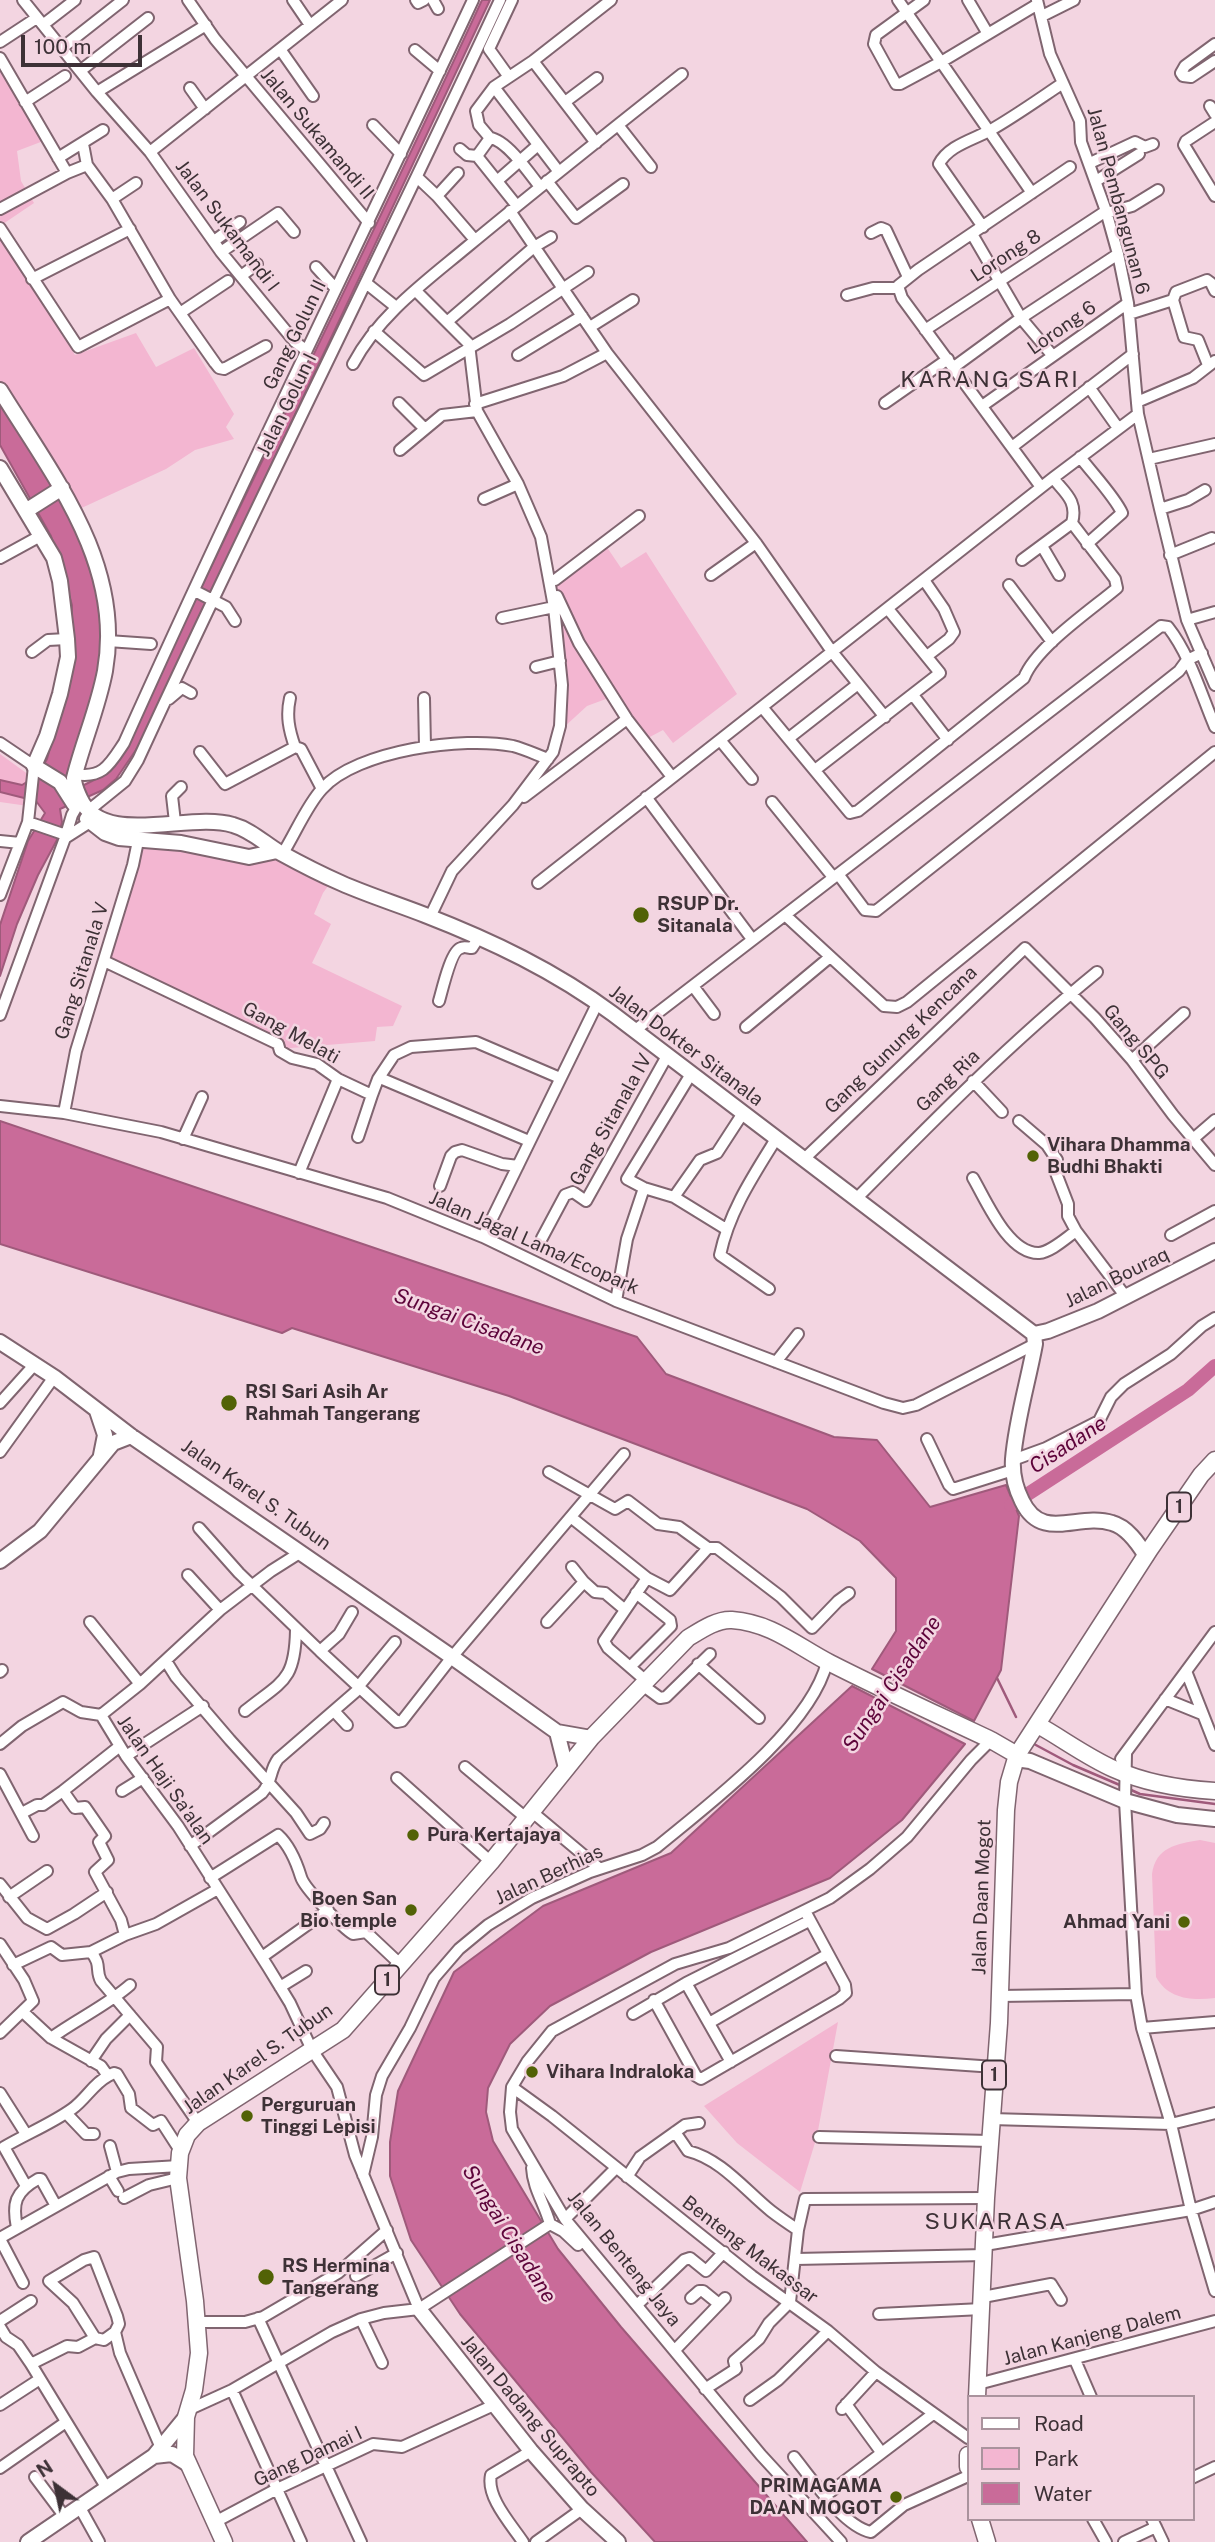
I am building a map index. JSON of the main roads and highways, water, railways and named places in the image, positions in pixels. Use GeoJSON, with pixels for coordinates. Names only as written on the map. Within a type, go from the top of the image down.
{"type":"FeatureCollection","features":[{"type":"Feature","properties":{"kind":"highway","name":"Jalan Daan Mogot"},"geometry":{"type":"LineString","coordinates":[[977,2390],[999,1996],[1006,1810],[1013,1754],[1038,1725],[1146,1556],[1201,1475],[1215,1460]]}},
{"type":"Feature","properties":{"kind":"highway","name":"Jalan Karel S. Tubun"},"geometry":{"type":"LineString","coordinates":[[187,2414],[199,2353],[179,2165],[187,2136],[198,2123],[343,2029],[491,1862],[591,1738],[688,1638],[707,1626],[729,1620],[754,1623],[991,1740],[1013,1754]]}},
{"type":"Feature","properties":{"kind":"highway"},"geometry":{"type":"LineString","coordinates":[[1013,1754],[1040,1711],[1053,1701]]}},
{"type":"Feature","properties":{"kind":"highway"},"geometry":{"type":"LineString","coordinates":[[1038,1725],[1122,1773],[1160,1784],[1213,1788]]}},
{"type":"Feature","properties":{"kind":"highway"},"geometry":{"type":"LineString","coordinates":[[187,2414],[184,2432],[188,2464],[225,2542]]}},
{"type":"Feature","properties":{"kind":"highway"},"geometry":{"type":"LineString","coordinates":[[981,2521],[987,2542]]}},
{"type":"Feature","properties":{"kind":"main road"},"geometry":{"type":"LineString","coordinates":[[0,390],[92,548],[105,595],[108,615],[105,672],[75,780],[82,810]]}},
{"type":"Feature","properties":{"kind":"main road"},"geometry":{"type":"LineString","coordinates":[[0,468],[54,558],[60,581],[67,639],[68,657],[60,694],[36,769],[64,786],[82,810],[105,833],[138,841],[181,843],[249,857],[280,852]]}},
{"type":"Feature","properties":{"kind":"main road"},"geometry":{"type":"LineString","coordinates":[[33,507],[60,489]]}},
{"type":"Feature","properties":{"kind":"main road"},"geometry":{"type":"LineString","coordinates":[[16,494],[33,507],[39,530]]}},
{"type":"Feature","properties":{"kind":"main road","name":"Jalan Dokter Sitanala"},"geometry":{"type":"LineString","coordinates":[[82,810],[111,824],[135,827],[175,822],[220,822],[243,829],[280,852],[341,883],[479,937],[558,976],[638,1027],[667,1056],[1039,1336]]}},
{"type":"Feature","properties":{"kind":"main road"},"geometry":{"type":"LineString","coordinates":[[216,851],[224,836],[220,822]]}},
{"type":"Feature","properties":{"kind":"main road","name":"Jalan Bouraq"},"geometry":{"type":"LineString","coordinates":[[1039,1336],[1126,1297],[1215,1251]]}},
{"type":"Feature","properties":{"kind":"main road"},"geometry":{"type":"LineString","coordinates":[[1039,1336],[1013,1469],[1018,1494],[1027,1512],[1047,1524],[1103,1521],[1115,1523],[1137,1541],[1146,1556]]}},
{"type":"Feature","properties":{"kind":"main road","name":"Jalan Karel S. Tubun"},"geometry":{"type":"LineString","coordinates":[[0,1342],[54,1377],[131,1436],[557,1731],[591,1738]]}},
{"type":"Feature","properties":{"kind":"main road"},"geometry":{"type":"LineString","coordinates":[[97,1411],[105,1435],[101,1456]]}},
{"type":"Feature","properties":{"kind":"main road"},"geometry":{"type":"LineString","coordinates":[[0,1561],[40,1531],[101,1456],[120,1439],[131,1436]]}},
{"type":"Feature","properties":{"kind":"main road"},"geometry":{"type":"LineString","coordinates":[[557,1731],[566,1768]]}},
{"type":"Feature","properties":{"kind":"main road"},"geometry":{"type":"LineString","coordinates":[[1013,1754],[1125,1800],[1177,1815],[1215,1819]]}},
{"type":"Feature","properties":{"kind":"main road","name":"Jalan Dadang Suprapto"},"geometry":{"type":"LineString","coordinates":[[419,2309],[531,2451],[582,2509],[618,2542]]}},
{"type":"Feature","properties":{"kind":"main road"},"geometry":{"type":"LineString","coordinates":[[36,2540],[65,2516],[157,2452],[187,2414]]}},
{"type":"Feature","properties":{"kind":"main road"},"geometry":{"type":"LineString","coordinates":[[157,2452],[172,2454],[188,2464]]}},
{"type":"Feature","properties":{"kind":"water"},"geometry":{"type":"Polygon","coordinates":[[[482,0],[490,0],[140,744],[116,779],[103,790],[60,809],[62,822],[58,838],[38,875],[17,924],[0,976],[0,925],[28,841],[45,813],[36,801],[0,792],[0,780],[22,785],[38,775],[47,759],[71,672],[72,605],[51,536],[0,445],[0,403],[71,515],[102,605],[100,681],[68,771],[72,791],[108,773],[123,752],[482,0]]]}},
{"type":"Feature","properties":{"kind":"water","name":"Sungai Cisadane"},"geometry":{"type":"Polygon","coordinates":[[[0,1121],[637,1337],[666,1374],[834,1437],[877,1440],[930,1507],[1006,1485],[1019,1516],[1001,1670],[974,1721],[872,1669],[896,1631],[896,1578],[860,1541],[807,1509],[509,1396],[292,1328],[282,1333],[0,1244],[0,1121]]]}},
{"type":"Feature","properties":{"kind":"water","name":"Sungai Cisadane"},"geometry":{"type":"Polygon","coordinates":[[[852,1686],[965,1744],[902,1820],[830,1878],[651,1952],[550,2006],[510,2044],[488,2088],[486,2112],[493,2141],[558,2249],[621,2327],[807,2542],[655,2542],[591,2472],[460,2314],[411,2240],[390,2176],[390,2142],[398,2091],[454,1972],[543,1906],[671,1853],[852,1686]]]}},
{"type":"Feature","properties":{"kind":"waterway","name":"Cisadane"},"geometry":{"type":"LineString","coordinates":[[1011,1505],[1188,1390],[1215,1366]]}},
{"type":"Feature","properties":{"kind":"waterway"},"geometry":{"type":"LineString","coordinates":[[997,1678],[1016,1717]]}},
{"type":"Feature","properties":{"kind":"waterway"},"geometry":{"type":"LineString","coordinates":[[1034,1744],[1073,1765],[1122,1786]]}},
{"type":"Feature","properties":{"kind":"waterway"},"geometry":{"type":"LineString","coordinates":[[1129,1789],[1140,1794],[1215,1804]]}},
{"type":"Feature","properties":{"kind":"place","name":"RSUP Dr. Sitanala"},"geometry":{"type":"Point","coordinates":[641,915]}},
{"type":"Feature","properties":{"kind":"place","name":"Vihara Dhamma Budhi Bhakti"},"geometry":{"type":"Point","coordinates":[1033,1156]}},
{"type":"Feature","properties":{"kind":"place","name":"RSI Sari Asih Ar Rahmah Tangerang"},"geometry":{"type":"Point","coordinates":[229,1403]}},
{"type":"Feature","properties":{"kind":"place","name":"Pura Kertajaya"},"geometry":{"type":"Point","coordinates":[413,1835]}},
{"type":"Feature","properties":{"kind":"place","name":"Boen San Bio temple"},"geometry":{"type":"Point","coordinates":[411,1910]}},
{"type":"Feature","properties":{"kind":"place","name":"Ahmad Yani"},"geometry":{"type":"Point","coordinates":[1184,1922]}},
{"type":"Feature","properties":{"kind":"place","name":"Vihara Indraloka"},"geometry":{"type":"Point","coordinates":[532,2072]}},
{"type":"Feature","properties":{"kind":"place","name":"Perguruan Tinggi Lepisi"},"geometry":{"type":"Point","coordinates":[247,2116]}},
{"type":"Feature","properties":{"kind":"place","name":"RS Hermina Tangerang"},"geometry":{"type":"Point","coordinates":[266,2277]}},
{"type":"Feature","properties":{"kind":"place","name":"PRIMAGAMA DAAN MOGOT"},"geometry":{"type":"Point","coordinates":[896,2497]}},
{"type":"Feature","properties":{"kind":"district","name":"KARANG SARI"},"geometry":{"type":"Point","coordinates":[990,380]}},
{"type":"Feature","properties":{"kind":"district","name":"SUKARASA"},"geometry":{"type":"Point","coordinates":[996,2222]}}]}
